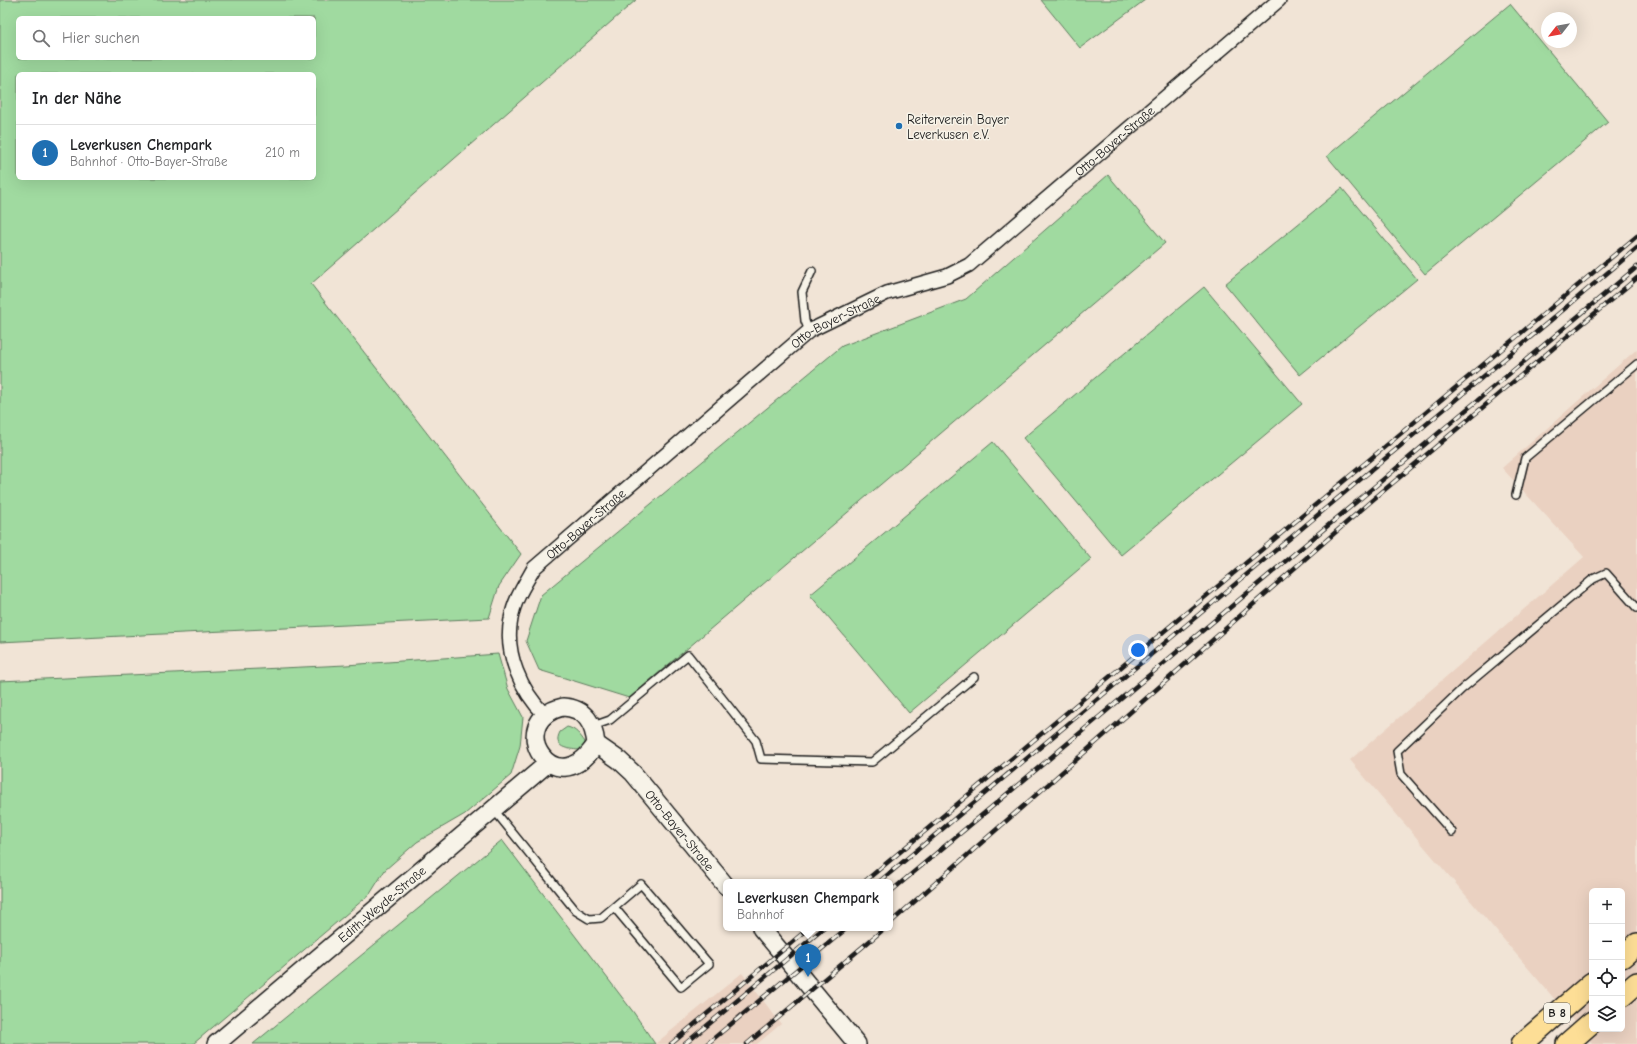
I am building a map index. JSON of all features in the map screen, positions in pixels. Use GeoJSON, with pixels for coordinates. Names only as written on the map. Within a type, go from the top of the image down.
{"type":"FeatureCollection","features":[{"type":"Feature","properties":{"kind":"main road"},"geometry":{"type":"LineString","coordinates":[[1625,954],[1637,944]]}},
{"type":"Feature","properties":{"kind":"main road"},"geometry":{"type":"LineString","coordinates":[[1625,993],[1637,983]]}},
{"type":"Feature","properties":{"kind":"main road","name":"B 8"},"geometry":{"type":"LineString","coordinates":[[1522,1044],[1589,986]]}},
{"type":"Feature","properties":{"kind":"main road","name":"B 8"},"geometry":{"type":"LineString","coordinates":[[1567,1044],[1589,1025]]}},
{"type":"Feature","properties":{"kind":"street","name":"Otto-Bayer-Straße"},"geometry":{"type":"LineString","coordinates":[[545,715],[528,694],[513,663],[509,631],[511,617],[518,596],[534,568],[809,331],[887,293],[947,276],[969,264],[1279,0]]}},
{"type":"Feature","properties":{"kind":"street"},"geometry":{"type":"LineString","coordinates":[[569,707],[579,711],[586,715],[593,726],[596,744],[590,754],[581,762],[568,767],[558,767],[548,763],[542,756],[536,743],[536,728],[545,715],[553,709],[569,707]]}},
{"type":"Feature","properties":{"kind":"street","name":"Otto-Bayer-Straße"},"geometry":{"type":"LineString","coordinates":[[596,744],[619,760],[633,773],[723,882]]}},
{"type":"Feature","properties":{"kind":"street","name":"Edith-Weyde-Straße"},"geometry":{"type":"LineString","coordinates":[[216,1044],[548,763]]}},
{"type":"Feature","properties":{"kind":"street"},"geometry":{"type":"LineString","coordinates":[[763,931],[857,1044]]}},
{"type":"Feature","properties":{"kind":"lane"},"geometry":{"type":"LineString","coordinates":[[809,331],[805,321],[802,292],[812,271]]}},
{"type":"Feature","properties":{"kind":"lane"},"geometry":{"type":"LineString","coordinates":[[1516,495],[1524,458],[1637,364]]}},
{"type":"Feature","properties":{"kind":"lane"},"geometry":{"type":"LineString","coordinates":[[1452,832],[1401,774],[1397,751],[1462,689],[1593,579],[1606,573],[1637,608]]}},
{"type":"Feature","properties":{"kind":"lane"},"geometry":{"type":"LineString","coordinates":[[593,726],[610,720],[688,655],[756,741],[761,760],[872,762],[974,677]]}},
{"type":"Feature","properties":{"kind":"lane"},"geometry":{"type":"LineString","coordinates":[[494,810],[576,911],[589,919],[601,918],[641,884],[709,964],[681,987],[614,908]]}},
{"type":"Feature","properties":{"kind":"shaded area"},"geometry":{"type":"Polygon","coordinates":[[[1637,349],[1637,1044],[1593,1044],[1350,760],[1584,557],[1502,468],[1637,349]]]}},
{"type":"Feature","properties":{"kind":"shaded area"},"geometry":{"type":"Polygon","coordinates":[[[742,973],[781,1024],[757,1044],[655,1044],[742,973]]]}},
{"type":"Feature","properties":{"kind":"green space"},"geometry":{"type":"Polygon","coordinates":[[[0,0],[636,0],[311,284],[521,554],[499,586],[489,618],[0,642],[0,0]]]}},
{"type":"Feature","properties":{"kind":"green space"},"geometry":{"type":"Polygon","coordinates":[[[1041,0],[1145,0],[1080,48],[1041,0]]]}},
{"type":"Feature","properties":{"kind":"green space"},"geometry":{"type":"Polygon","coordinates":[[[1510,4],[1541,41],[1541,48],[1547,48],[1608,122],[1425,274],[1327,156],[1510,4]]]}},
{"type":"Feature","properties":{"kind":"green space"},"geometry":{"type":"Polygon","coordinates":[[[1108,175],[1165,243],[629,698],[539,670],[526,641],[541,595],[842,346],[966,299],[1108,175]]]}},
{"type":"Feature","properties":{"kind":"green space"},"geometry":{"type":"Polygon","coordinates":[[[1342,188],[1417,279],[1300,375],[1225,284],[1342,188]]]}},
{"type":"Feature","properties":{"kind":"green space"},"geometry":{"type":"Polygon","coordinates":[[[1204,287],[1302,404],[1121,555],[1023,438],[1204,287]]]}},
{"type":"Feature","properties":{"kind":"green space"},"geometry":{"type":"Polygon","coordinates":[[[993,442],[1091,559],[909,713],[810,595],[993,442]]]}},
{"type":"Feature","properties":{"kind":"green space"},"geometry":{"type":"Polygon","coordinates":[[[498,654],[508,689],[523,717],[520,746],[511,775],[465,814],[417,842],[385,870],[370,894],[193,1044],[0,1044],[0,681],[346,665],[498,654]]]}},
{"type":"Feature","properties":{"kind":"green space"},"geometry":{"type":"Polygon","coordinates":[[[567,727],[575,731],[585,742],[579,750],[562,747],[558,741],[560,732],[567,727]]]}},
{"type":"Feature","properties":{"kind":"green space"},"geometry":{"type":"Polygon","coordinates":[[[502,840],[634,1013],[655,1044],[253,1044],[502,840]]]}},
{"type":"Feature","properties":{"kind":"railway"},"geometry":{"type":"LineString","coordinates":[[868,879],[1637,236]]}},
{"type":"Feature","properties":{"kind":"railway"},"geometry":{"type":"LineString","coordinates":[[883,879],[1637,248]]}},
{"type":"Feature","properties":{"kind":"railway"},"geometry":{"type":"LineString","coordinates":[[893,889],[1637,267]]}},
{"type":"Feature","properties":{"kind":"railway"},"geometry":{"type":"LineString","coordinates":[[893,920],[1370,502],[1637,278]]}},
{"type":"Feature","properties":{"kind":"railway"},"geometry":{"type":"LineString","coordinates":[[671,1044],[805,931]]}},
{"type":"Feature","properties":{"kind":"railway"},"geometry":{"type":"LineString","coordinates":[[685,1044],[820,931]]}},
{"type":"Feature","properties":{"kind":"railway"},"geometry":{"type":"LineString","coordinates":[[707,1044],[843,931]]}},
{"type":"Feature","properties":{"kind":"railway"},"geometry":{"type":"LineString","coordinates":[[747,1044],[881,931]]}},
{"type":"Feature","properties":{"kind":"place","name":"Reiterverein Bayer Leverkusen e.V."},"geometry":{"type":"Point","coordinates":[899,126]}},
{"type":"Feature","properties":{"kind":"place","name":"Leverkusen Chempark"},"geometry":{"type":"Point","coordinates":[808,977]}}]}
